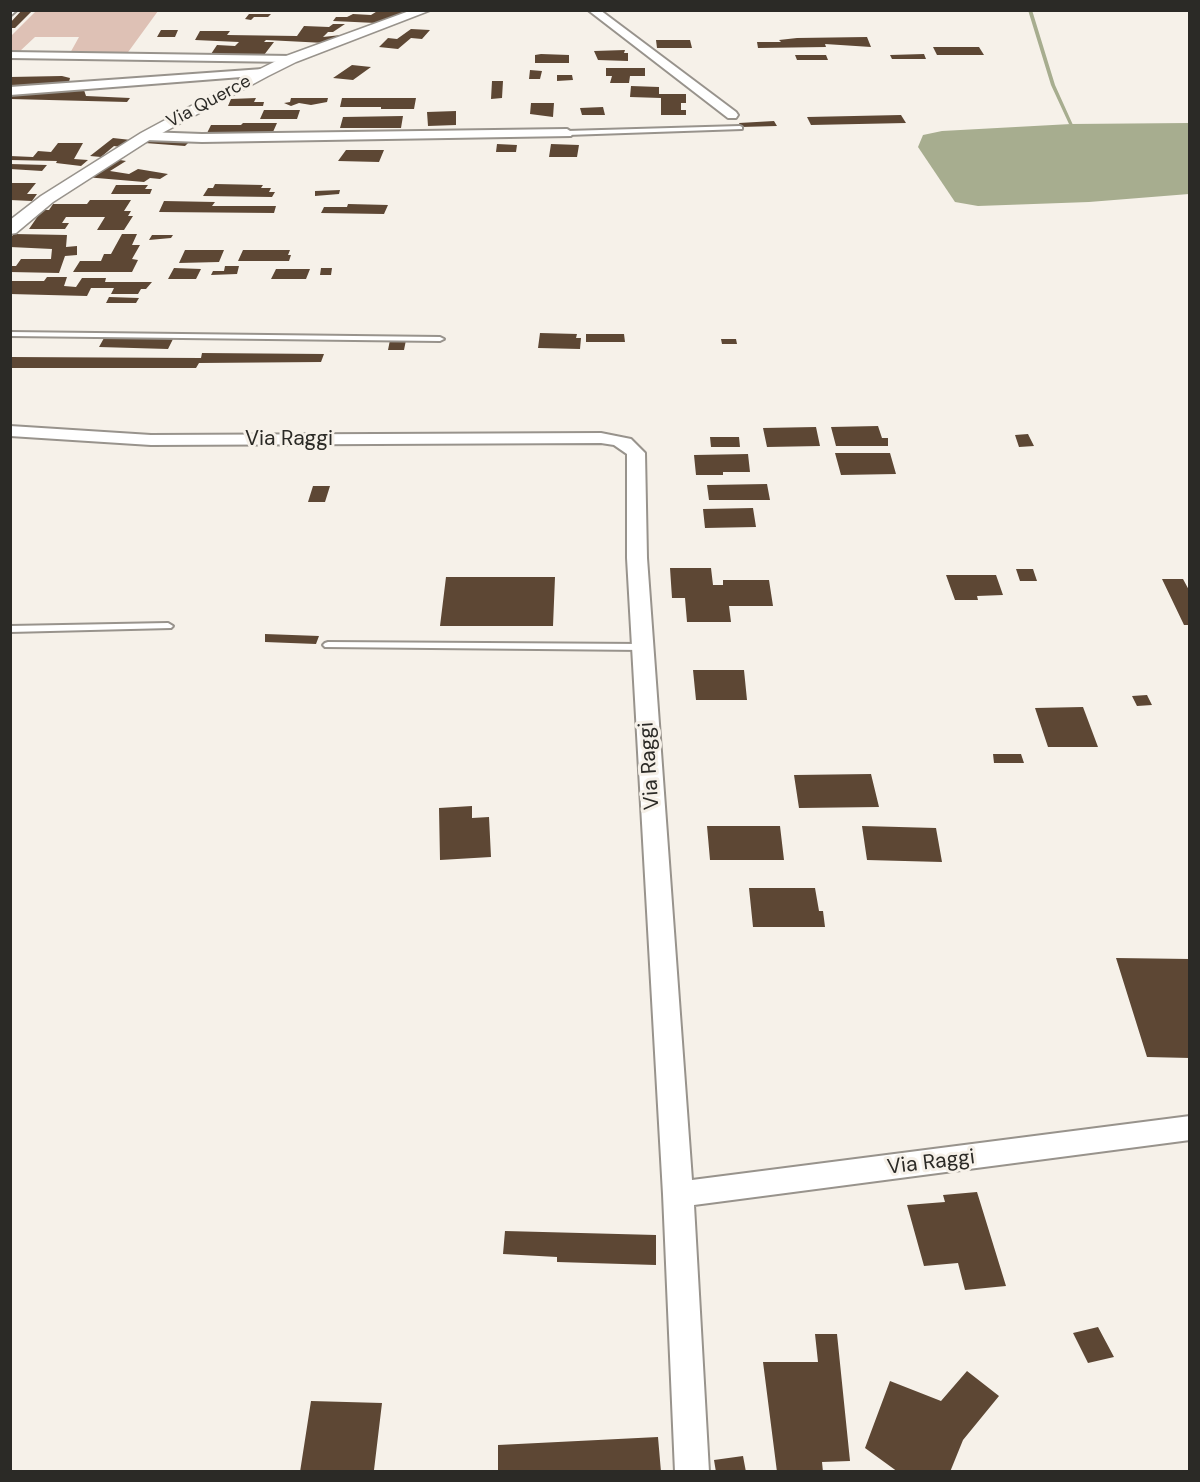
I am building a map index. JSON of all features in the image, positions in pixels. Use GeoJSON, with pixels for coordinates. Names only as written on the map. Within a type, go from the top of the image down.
{"type":"FeatureCollection","features":[{"type":"Feature","properties":{"kind":"street","name":"Via Querce"},"geometry":{"type":"LineString","coordinates":[[10,229],[47,199],[146,136],[263,73],[291,59],[426,10]]}},
{"type":"Feature","properties":{"kind":"street"},"geometry":{"type":"LineString","coordinates":[[593,10],[732,115]]}},
{"type":"Feature","properties":{"kind":"street"},"geometry":{"type":"LineString","coordinates":[[10,55],[291,59]]}},
{"type":"Feature","properties":{"kind":"street"},"geometry":{"type":"LineString","coordinates":[[10,91],[263,73]]}},
{"type":"Feature","properties":{"kind":"street"},"geometry":{"type":"LineString","coordinates":[[146,136],[202,138],[567,133]]}},
{"type":"Feature","properties":{"kind":"street","name":"Via Raggi"},"geometry":{"type":"LineString","coordinates":[[10,431],[151,440],[616,440],[630,445],[636,453],[637,558],[678,1194],[1190,1128]]}},
{"type":"Feature","properties":{"kind":"street"},"geometry":{"type":"LineString","coordinates":[[678,1194],[692,1472]]}},
{"type":"Feature","properties":{"kind":"lane"},"geometry":{"type":"LineString","coordinates":[[10,15],[15,10]]}},
{"type":"Feature","properties":{"kind":"lane"},"geometry":{"type":"LineString","coordinates":[[567,133],[740,128]]}},
{"type":"Feature","properties":{"kind":"lane"},"geometry":{"type":"LineString","coordinates":[[10,334],[440,339]]}},
{"type":"Feature","properties":{"kind":"lane"},"geometry":{"type":"LineString","coordinates":[[10,629],[168,626]]}},
{"type":"Feature","properties":{"kind":"lane"},"geometry":{"type":"LineString","coordinates":[[328,645],[643,647]]}},
{"type":"Feature","properties":{"kind":"shaded area"},"geometry":{"type":"Polygon","coordinates":[[[36,11],[158,11],[126,55],[69,55],[79,37],[35,37],[19,52],[11,52],[10,37],[36,11]]]}},
{"type":"Feature","properties":{"kind":"shaded area"},"geometry":{"type":"Polygon","coordinates":[[[1189,123],[1189,194],[1089,202],[978,206],[955,202],[918,147],[923,135],[942,131],[1071,124],[1189,123]]]}},
{"type":"Feature","properties":{"kind":"building"},"geometry":{"type":"Polygon","coordinates":[[[22,10],[33,10],[15,28],[10,28],[10,23],[22,10]]]}},
{"type":"Feature","properties":{"kind":"building"},"geometry":{"type":"Polygon","coordinates":[[[379,10],[410,11],[376,23],[333,21],[336,17],[347,17],[353,14],[371,15],[379,10]]]}},
{"type":"Feature","properties":{"kind":"building"},"geometry":{"type":"Polygon","coordinates":[[[249,14],[271,14],[268,17],[245,19],[249,14]]]}},
{"type":"Feature","properties":{"kind":"building"},"geometry":{"type":"Polygon","coordinates":[[[333,24],[345,24],[333,32],[328,32],[323,37],[341,35],[325,43],[266,40],[264,42],[274,42],[264,55],[211,54],[217,45],[235,46],[239,42],[195,40],[200,31],[230,31],[227,35],[297,36],[304,26],[329,27],[333,24]]]}},
{"type":"Feature","properties":{"kind":"building"},"geometry":{"type":"Polygon","coordinates":[[[411,29],[430,30],[422,39],[411,38],[398,49],[379,47],[388,38],[397,39],[411,29]]]}},
{"type":"Feature","properties":{"kind":"building"},"geometry":{"type":"Polygon","coordinates":[[[161,30],[178,30],[175,37],[157,37],[161,30]]]}},
{"type":"Feature","properties":{"kind":"building"},"geometry":{"type":"Polygon","coordinates":[[[867,37],[871,47],[825,44],[826,47],[758,48],[757,42],[781,42],[779,40],[797,38],[867,37]]]}},
{"type":"Feature","properties":{"kind":"building"},"geometry":{"type":"Polygon","coordinates":[[[656,40],[690,40],[692,48],[657,48],[656,40]]]}},
{"type":"Feature","properties":{"kind":"building"},"geometry":{"type":"Polygon","coordinates":[[[933,47],[979,47],[984,55],[937,55],[933,47]]]}},
{"type":"Feature","properties":{"kind":"building"},"geometry":{"type":"Polygon","coordinates":[[[625,50],[624,53],[628,53],[628,61],[598,60],[594,51],[625,50]]]}},
{"type":"Feature","properties":{"kind":"building"},"geometry":{"type":"Polygon","coordinates":[[[924,54],[926,59],[892,59],[890,55],[924,54]]]}},
{"type":"Feature","properties":{"kind":"building"},"geometry":{"type":"Polygon","coordinates":[[[535,55],[569,55],[569,63],[535,63],[535,55]]]}},
{"type":"Feature","properties":{"kind":"building"},"geometry":{"type":"Polygon","coordinates":[[[795,55],[826,55],[828,60],[797,60],[795,55]]]}},
{"type":"Feature","properties":{"kind":"building"},"geometry":{"type":"Polygon","coordinates":[[[352,65],[371,67],[353,80],[333,78],[352,65]]]}},
{"type":"Feature","properties":{"kind":"building"},"geometry":{"type":"Polygon","coordinates":[[[606,68],[645,68],[645,76],[630,76],[629,83],[610,83],[612,76],[606,76],[606,68]]]}},
{"type":"Feature","properties":{"kind":"building"},"geometry":{"type":"Polygon","coordinates":[[[530,70],[542,71],[540,79],[529,79],[530,70]]]}},
{"type":"Feature","properties":{"kind":"building"},"geometry":{"type":"Polygon","coordinates":[[[557,75],[572,75],[573,80],[557,81],[557,75]]]}},
{"type":"Feature","properties":{"kind":"building"},"geometry":{"type":"Polygon","coordinates":[[[62,76],[70,78],[69,82],[10,87],[10,77],[62,76]]]}},
{"type":"Feature","properties":{"kind":"building"},"geometry":{"type":"Polygon","coordinates":[[[492,81],[503,81],[502,98],[491,99],[492,81]]]}},
{"type":"Feature","properties":{"kind":"building"},"geometry":{"type":"Polygon","coordinates":[[[631,86],[659,87],[659,94],[686,94],[686,103],[681,103],[681,110],[686,110],[686,115],[661,115],[661,98],[630,97],[631,86]]]}},
{"type":"Feature","properties":{"kind":"building"},"geometry":{"type":"Polygon","coordinates":[[[83,87],[86,96],[130,98],[127,102],[10,99],[10,92],[83,87]]]}},
{"type":"Feature","properties":{"kind":"building"},"geometry":{"type":"Polygon","coordinates":[[[256,98],[254,102],[264,102],[263,106],[228,106],[231,99],[256,98]]]}},
{"type":"Feature","properties":{"kind":"building"},"geometry":{"type":"Polygon","coordinates":[[[291,98],[328,98],[327,102],[311,105],[299,103],[291,106],[284,103],[290,102],[291,98]]]}},
{"type":"Feature","properties":{"kind":"building"},"geometry":{"type":"Polygon","coordinates":[[[342,98],[416,98],[414,109],[381,109],[381,107],[340,107],[342,98]]]}},
{"type":"Feature","properties":{"kind":"building"},"geometry":{"type":"Polygon","coordinates":[[[531,103],[554,103],[553,117],[530,114],[531,103]]]}},
{"type":"Feature","properties":{"kind":"building"},"geometry":{"type":"Polygon","coordinates":[[[603,107],[605,115],[582,115],[580,108],[603,107]]]}},
{"type":"Feature","properties":{"kind":"building"},"geometry":{"type":"Polygon","coordinates":[[[264,110],[300,110],[297,119],[260,119],[264,110]]]}},
{"type":"Feature","properties":{"kind":"building"},"geometry":{"type":"Polygon","coordinates":[[[456,111],[456,125],[428,126],[427,112],[456,111]]]}},
{"type":"Feature","properties":{"kind":"building"},"geometry":{"type":"Polygon","coordinates":[[[901,115],[906,123],[811,125],[807,117],[901,115]]]}},
{"type":"Feature","properties":{"kind":"building"},"geometry":{"type":"Polygon","coordinates":[[[403,116],[401,128],[340,128],[343,117],[403,116]]]}},
{"type":"Feature","properties":{"kind":"building"},"geometry":{"type":"Polygon","coordinates":[[[774,121],[777,126],[741,127],[739,123],[774,121]]]}},
{"type":"Feature","properties":{"kind":"building"},"geometry":{"type":"Polygon","coordinates":[[[243,123],[277,123],[273,132],[206,135],[211,125],[241,125],[243,123]]]}},
{"type":"Feature","properties":{"kind":"building"},"geometry":{"type":"Polygon","coordinates":[[[113,138],[131,140],[120,147],[114,146],[101,157],[90,156],[113,138]]]}},
{"type":"Feature","properties":{"kind":"building"},"geometry":{"type":"Polygon","coordinates":[[[151,139],[190,141],[185,146],[145,143],[151,139]]]}},
{"type":"Feature","properties":{"kind":"building"},"geometry":{"type":"Polygon","coordinates":[[[58,143],[83,143],[74,159],[88,160],[81,166],[56,163],[57,161],[10,160],[10,156],[33,157],[38,151],[51,152],[58,143]]]}},
{"type":"Feature","properties":{"kind":"building"},"geometry":{"type":"Polygon","coordinates":[[[497,144],[517,145],[516,152],[496,152],[497,144]]]}},
{"type":"Feature","properties":{"kind":"building"},"geometry":{"type":"Polygon","coordinates":[[[551,144],[579,145],[577,157],[549,157],[551,144]]]}},
{"type":"Feature","properties":{"kind":"building"},"geometry":{"type":"Polygon","coordinates":[[[346,150],[384,150],[379,162],[338,161],[346,150]]]}},
{"type":"Feature","properties":{"kind":"building"},"geometry":{"type":"Polygon","coordinates":[[[114,159],[126,161],[110,171],[129,174],[138,169],[168,174],[160,179],[150,178],[144,182],[85,177],[114,159]]]}},
{"type":"Feature","properties":{"kind":"building"},"geometry":{"type":"Polygon","coordinates":[[[10,164],[47,165],[42,171],[10,169],[10,164]]]}},
{"type":"Feature","properties":{"kind":"building"},"geometry":{"type":"Polygon","coordinates":[[[10,183],[36,183],[27,194],[37,194],[32,201],[10,200],[10,183]]]}},
{"type":"Feature","properties":{"kind":"building"},"geometry":{"type":"Polygon","coordinates":[[[215,184],[263,185],[261,188],[271,188],[269,192],[275,192],[272,197],[203,196],[208,188],[213,188],[215,184]]]}},
{"type":"Feature","properties":{"kind":"building"},"geometry":{"type":"Polygon","coordinates":[[[116,185],[148,185],[145,189],[152,189],[150,194],[111,194],[116,185]]]}},
{"type":"Feature","properties":{"kind":"building"},"geometry":{"type":"Polygon","coordinates":[[[340,190],[339,194],[315,196],[315,191],[340,190]]]}},
{"type":"Feature","properties":{"kind":"building"},"geometry":{"type":"Polygon","coordinates":[[[90,200],[131,200],[124,211],[131,211],[128,216],[133,216],[124,230],[97,230],[105,217],[66,217],[62,223],[69,223],[65,229],[29,229],[42,210],[49,210],[53,204],[87,204],[90,200]]]}},
{"type":"Feature","properties":{"kind":"building"},"geometry":{"type":"Polygon","coordinates":[[[164,201],[215,202],[212,206],[276,206],[274,213],[159,212],[164,201]]]}},
{"type":"Feature","properties":{"kind":"building"},"geometry":{"type":"Polygon","coordinates":[[[348,204],[388,205],[384,214],[321,213],[324,207],[347,207],[348,204]]]}},
{"type":"Feature","properties":{"kind":"building"},"geometry":{"type":"Polygon","coordinates":[[[14,234],[67,235],[66,247],[77,246],[77,255],[65,256],[59,273],[10,272],[10,266],[16,266],[21,259],[51,259],[52,249],[10,247],[10,238],[14,234]]]}},
{"type":"Feature","properties":{"kind":"building"},"geometry":{"type":"Polygon","coordinates":[[[122,234],[137,234],[132,245],[140,245],[132,259],[138,260],[132,272],[73,272],[80,261],[101,261],[104,254],[111,254],[122,234]]]}},
{"type":"Feature","properties":{"kind":"building"},"geometry":{"type":"Polygon","coordinates":[[[152,235],[173,235],[171,238],[149,240],[152,235]]]}},
{"type":"Feature","properties":{"kind":"building"},"geometry":{"type":"Polygon","coordinates":[[[185,250],[224,250],[219,262],[179,263],[185,250]]]}},
{"type":"Feature","properties":{"kind":"building"},"geometry":{"type":"Polygon","coordinates":[[[243,250],[290,250],[288,255],[291,255],[289,261],[238,261],[243,250]]]}},
{"type":"Feature","properties":{"kind":"building"},"geometry":{"type":"Polygon","coordinates":[[[225,266],[239,266],[237,274],[211,275],[213,271],[224,271],[225,266]]]}},
{"type":"Feature","properties":{"kind":"building"},"geometry":{"type":"Polygon","coordinates":[[[174,268],[201,269],[196,279],[168,279],[174,268]]]}},
{"type":"Feature","properties":{"kind":"building"},"geometry":{"type":"Polygon","coordinates":[[[321,268],[332,268],[331,275],[320,275],[321,268]]]}},
{"type":"Feature","properties":{"kind":"building"},"geometry":{"type":"Polygon","coordinates":[[[276,269],[310,269],[306,279],[271,279],[276,269]]]}},
{"type":"Feature","properties":{"kind":"building"},"geometry":{"type":"Polygon","coordinates":[[[47,277],[67,277],[64,286],[76,287],[82,278],[106,278],[105,282],[152,282],[146,289],[141,289],[138,294],[111,294],[114,288],[91,288],[87,296],[10,294],[10,281],[44,281],[47,277]]]}},
{"type":"Feature","properties":{"kind":"building"},"geometry":{"type":"Polygon","coordinates":[[[109,297],[139,298],[136,303],[106,303],[109,297]]]}},
{"type":"Feature","properties":{"kind":"building"},"geometry":{"type":"Polygon","coordinates":[[[540,333],[577,334],[576,338],[581,338],[580,349],[538,348],[540,333]]]}},
{"type":"Feature","properties":{"kind":"building"},"geometry":{"type":"Polygon","coordinates":[[[586,334],[624,334],[625,342],[586,342],[586,334]]]}},
{"type":"Feature","properties":{"kind":"building"},"geometry":{"type":"Polygon","coordinates":[[[104,338],[173,339],[168,349],[99,347],[104,338]]]}},
{"type":"Feature","properties":{"kind":"building"},"geometry":{"type":"Polygon","coordinates":[[[721,339],[736,339],[737,344],[722,344],[721,339]]]}},
{"type":"Feature","properties":{"kind":"building"},"geometry":{"type":"Polygon","coordinates":[[[390,340],[406,340],[404,350],[388,350],[390,340]]]}},
{"type":"Feature","properties":{"kind":"building"},"geometry":{"type":"Polygon","coordinates":[[[202,353],[324,354],[321,362],[199,363],[196,368],[10,368],[10,357],[201,358],[202,353]]]}},
{"type":"Feature","properties":{"kind":"building"},"geometry":{"type":"Polygon","coordinates":[[[878,426],[882,438],[888,438],[888,446],[836,446],[831,427],[878,426]]]}},
{"type":"Feature","properties":{"kind":"building"},"geometry":{"type":"Polygon","coordinates":[[[816,427],[820,446],[767,447],[763,428],[816,427]]]}},
{"type":"Feature","properties":{"kind":"building"},"geometry":{"type":"Polygon","coordinates":[[[1028,434],[1034,446],[1019,447],[1015,435],[1028,434]]]}},
{"type":"Feature","properties":{"kind":"building"},"geometry":{"type":"Polygon","coordinates":[[[710,437],[739,437],[740,447],[711,447],[710,437]]]}},
{"type":"Feature","properties":{"kind":"building"},"geometry":{"type":"Polygon","coordinates":[[[835,453],[890,453],[896,474],[841,475],[835,453]]]}},
{"type":"Feature","properties":{"kind":"building"},"geometry":{"type":"Polygon","coordinates":[[[748,454],[750,472],[696,475],[694,455],[748,454]]]}},
{"type":"Feature","properties":{"kind":"building"},"geometry":{"type":"Polygon","coordinates":[[[767,484],[770,500],[709,500],[707,485],[767,484]]]}},
{"type":"Feature","properties":{"kind":"building"},"geometry":{"type":"Polygon","coordinates":[[[313,486],[330,486],[325,502],[308,502],[313,486]]]}},
{"type":"Feature","properties":{"kind":"building"},"geometry":{"type":"Polygon","coordinates":[[[753,508],[756,527],[705,528],[703,509],[753,508]]]}},
{"type":"Feature","properties":{"kind":"building"},"geometry":{"type":"Polygon","coordinates":[[[670,568],[711,568],[713,585],[723,585],[723,580],[769,580],[773,606],[729,606],[731,622],[687,622],[685,598],[672,598],[670,568]]]}},
{"type":"Feature","properties":{"kind":"building"},"geometry":{"type":"Polygon","coordinates":[[[1016,569],[1033,569],[1037,581],[1020,581],[1016,569]]]}},
{"type":"Feature","properties":{"kind":"building"},"geometry":{"type":"Polygon","coordinates":[[[946,575],[996,575],[1003,595],[977,596],[978,600],[955,600],[946,575]]]}},
{"type":"Feature","properties":{"kind":"building"},"geometry":{"type":"Polygon","coordinates":[[[446,577],[555,577],[553,626],[440,626],[446,577]]]}},
{"type":"Feature","properties":{"kind":"building"},"geometry":{"type":"Polygon","coordinates":[[[1162,579],[1183,579],[1190,592],[1190,625],[1184,625],[1162,579]]]}},
{"type":"Feature","properties":{"kind":"building"},"geometry":{"type":"Polygon","coordinates":[[[265,634],[319,636],[316,644],[265,642],[265,634]]]}},
{"type":"Feature","properties":{"kind":"building"},"geometry":{"type":"Polygon","coordinates":[[[693,670],[744,670],[747,700],[696,700],[693,670]]]}},
{"type":"Feature","properties":{"kind":"building"},"geometry":{"type":"Polygon","coordinates":[[[1147,695],[1152,705],[1137,706],[1132,696],[1147,695]]]}},
{"type":"Feature","properties":{"kind":"building"},"geometry":{"type":"Polygon","coordinates":[[[1083,707],[1098,747],[1048,747],[1035,708],[1083,707]]]}},
{"type":"Feature","properties":{"kind":"building"},"geometry":{"type":"Polygon","coordinates":[[[993,754],[1021,754],[1024,763],[994,763],[993,754]]]}},
{"type":"Feature","properties":{"kind":"building"},"geometry":{"type":"Polygon","coordinates":[[[871,774],[879,807],[799,808],[794,775],[871,774]]]}},
{"type":"Feature","properties":{"kind":"building"},"geometry":{"type":"Polygon","coordinates":[[[472,806],[472,818],[489,817],[491,857],[440,860],[439,808],[472,806]]]}},
{"type":"Feature","properties":{"kind":"building"},"geometry":{"type":"Polygon","coordinates":[[[707,826],[780,826],[784,860],[710,860],[707,826]]]}},
{"type":"Feature","properties":{"kind":"building"},"geometry":{"type":"Polygon","coordinates":[[[862,826],[936,828],[942,862],[867,860],[862,826]]]}},
{"type":"Feature","properties":{"kind":"building"},"geometry":{"type":"Polygon","coordinates":[[[749,888],[815,888],[819,911],[823,911],[825,927],[753,927],[749,888]]]}},
{"type":"Feature","properties":{"kind":"building"},"geometry":{"type":"Polygon","coordinates":[[[1116,958],[1190,959],[1190,1058],[1147,1057],[1116,958]]]}},
{"type":"Feature","properties":{"kind":"building"},"geometry":{"type":"Polygon","coordinates":[[[977,1192],[1006,1286],[965,1290],[958,1263],[924,1266],[907,1205],[945,1202],[943,1195],[977,1192]]]}},
{"type":"Feature","properties":{"kind":"building"},"geometry":{"type":"Polygon","coordinates":[[[505,1231],[656,1235],[656,1265],[557,1262],[557,1257],[503,1254],[505,1231]]]}},
{"type":"Feature","properties":{"kind":"building"},"geometry":{"type":"Polygon","coordinates":[[[1098,1327],[1114,1357],[1088,1363],[1073,1333],[1098,1327]]]}},
{"type":"Feature","properties":{"kind":"building"},"geometry":{"type":"Polygon","coordinates":[[[815,1334],[837,1334],[850,1461],[822,1462],[823,1472],[777,1472],[763,1362],[818,1362],[815,1334]]]}},
{"type":"Feature","properties":{"kind":"building"},"geometry":{"type":"Polygon","coordinates":[[[967,1371],[999,1396],[963,1440],[950,1472],[898,1472],[865,1448],[890,1381],[941,1401],[967,1371]]]}},
{"type":"Feature","properties":{"kind":"building"},"geometry":{"type":"Polygon","coordinates":[[[311,1401],[382,1403],[374,1470],[300,1472],[311,1401]]]}},
{"type":"Feature","properties":{"kind":"building"},"geometry":{"type":"Polygon","coordinates":[[[658,1437],[661,1472],[498,1472],[498,1445],[658,1437]]]}},
{"type":"Feature","properties":{"kind":"building"},"geometry":{"type":"Polygon","coordinates":[[[743,1456],[746,1472],[716,1472],[714,1460],[743,1456]]]}},
{"type":"Feature","properties":{"kind":"waterway"},"geometry":{"type":"LineString","coordinates":[[1030,10],[1053,85],[1071,124]]}}]}
